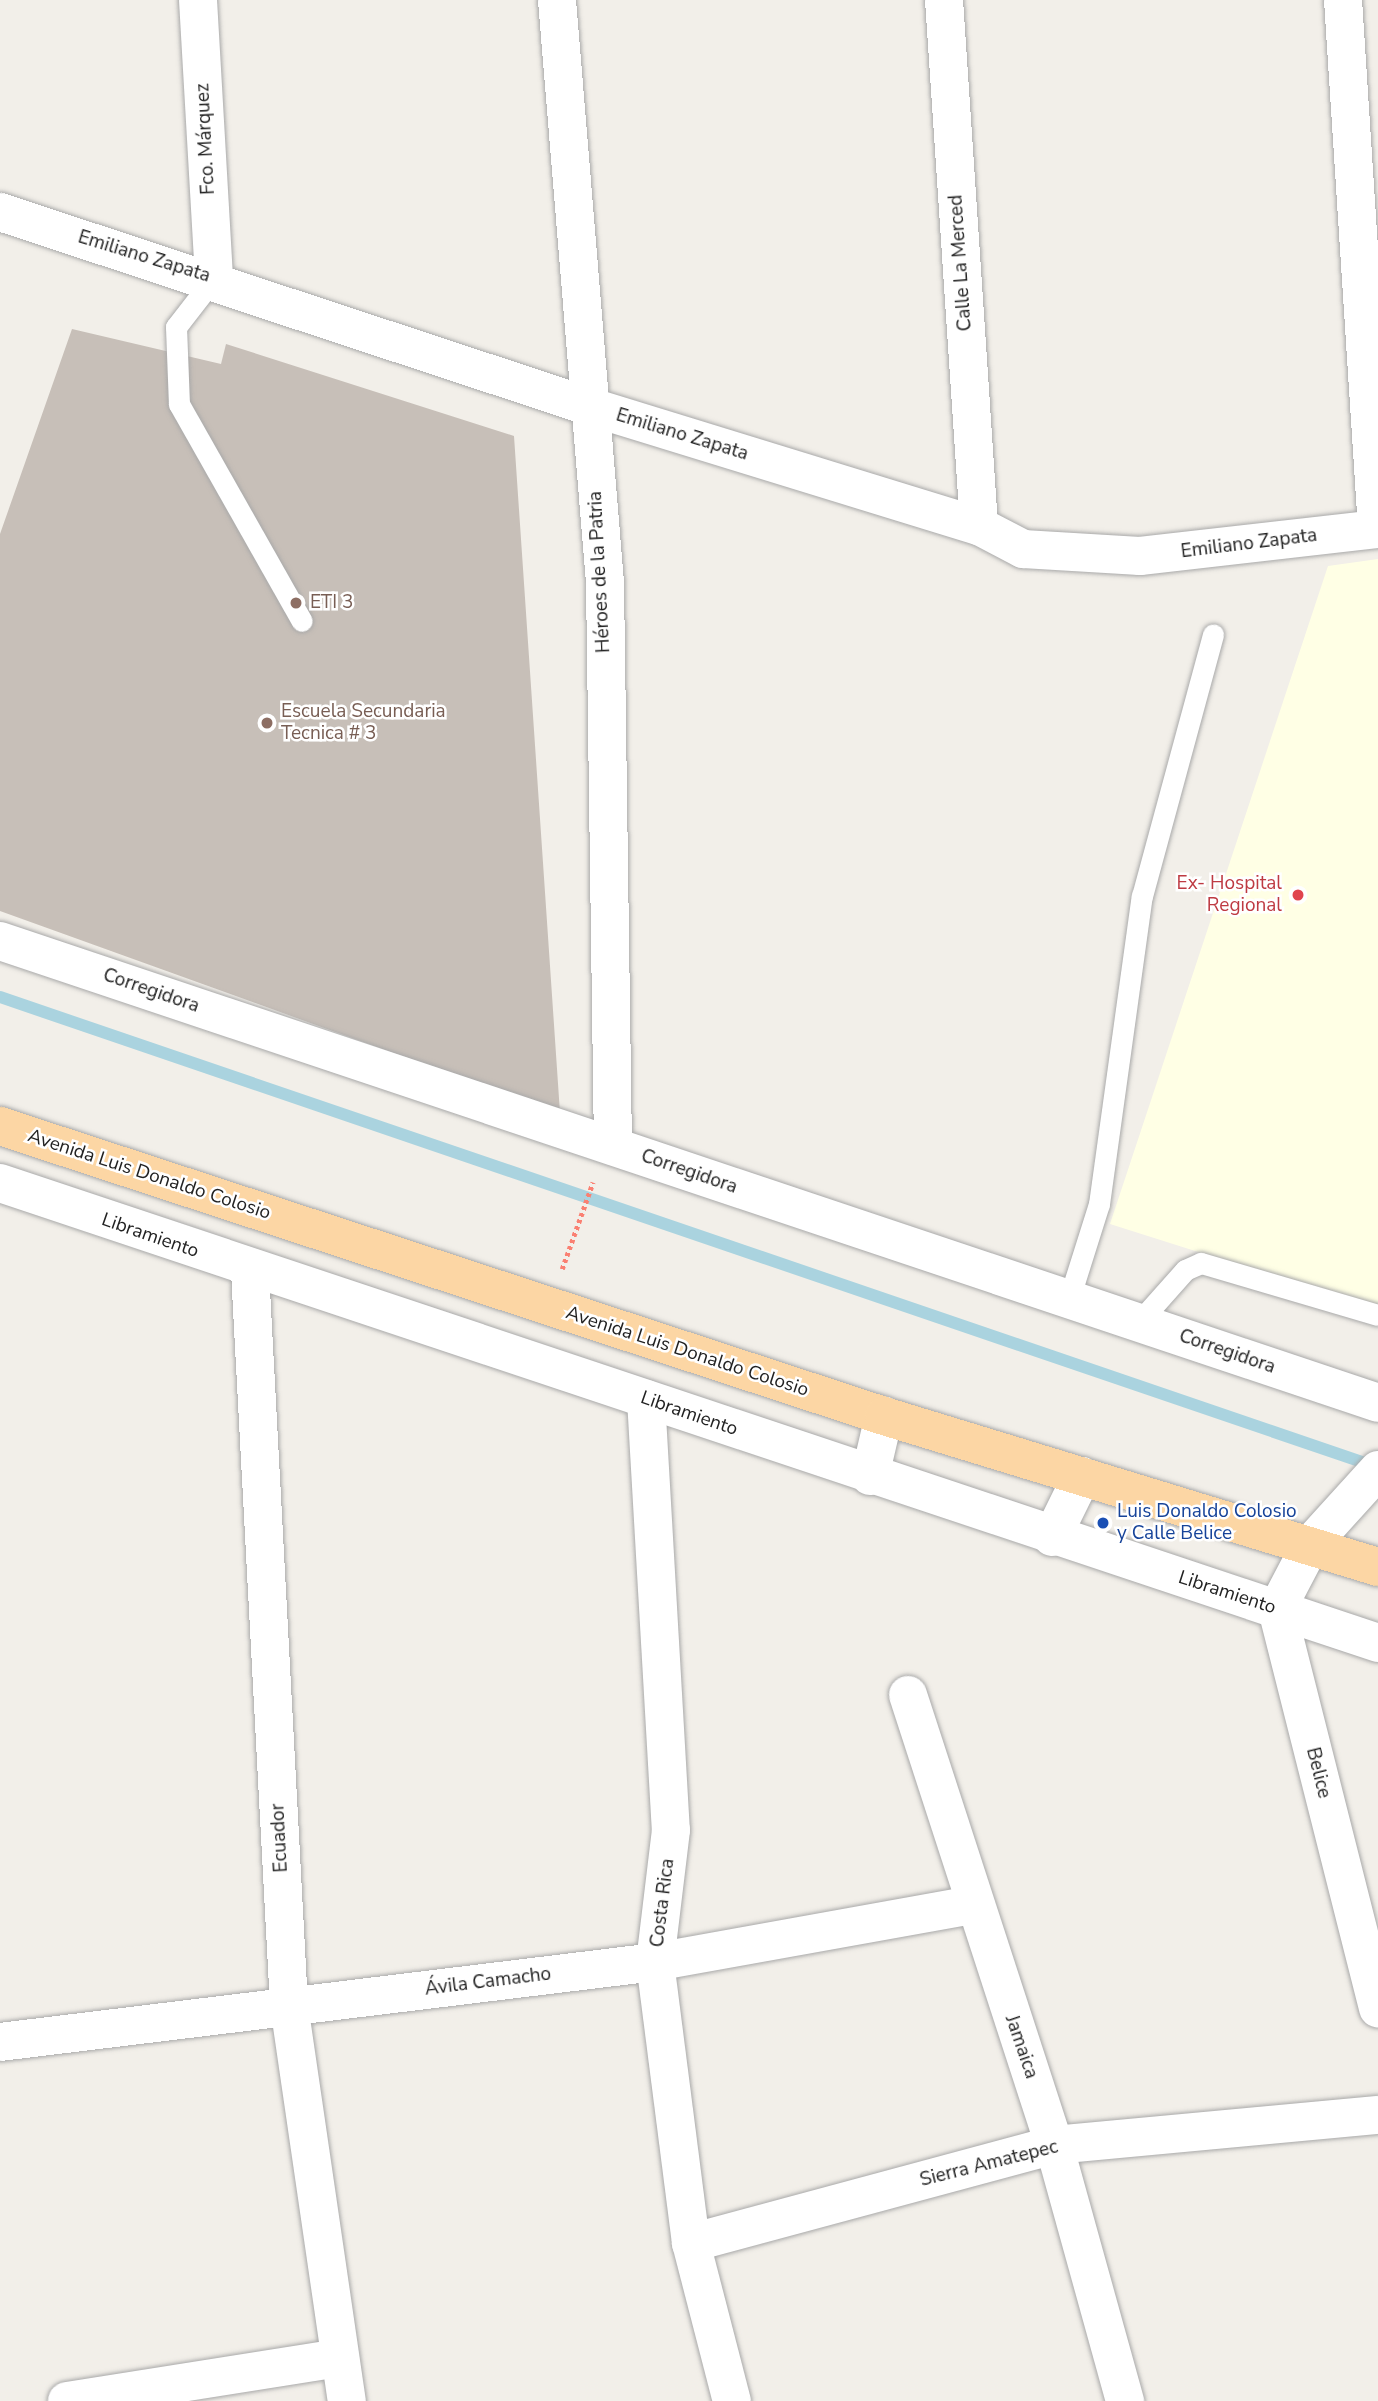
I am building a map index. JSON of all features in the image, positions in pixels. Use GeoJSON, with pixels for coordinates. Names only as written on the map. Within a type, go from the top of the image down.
{"type":"FeatureCollection","features":[{"type":"Feature","properties":{"kind":"main road","name":"Avenida Luis Donaldo Colosio"},"geometry":{"type":"LineString","coordinates":[[0,1126],[884,1416],[1311,1544],[1378,1567]]}},
{"type":"Feature","properties":{"kind":"street","name":"Fco. Márquez"},"geometry":{"type":"LineString","coordinates":[[198,0],[214,278]]}},
{"type":"Feature","properties":{"kind":"street","name":"Héroes de la Patria"},"geometry":{"type":"LineString","coordinates":[[557,0],[588,406],[605,583],[604,1160]]}},
{"type":"Feature","properties":{"kind":"street","name":"Calle La Merced"},"geometry":{"type":"LineString","coordinates":[[944,0],[979,526]]}},
{"type":"Feature","properties":{"kind":"street"},"geometry":{"type":"LineString","coordinates":[[1343,0],[1370,232],[1378,529]]}},
{"type":"Feature","properties":{"kind":"street","name":"Emiliano Zapata"},"geometry":{"type":"LineString","coordinates":[[0,212],[214,278],[588,406],[979,526],[1023,549],[1140,556],[1378,529]]}},
{"type":"Feature","properties":{"kind":"street","name":"Corregidora"},"geometry":{"type":"LineString","coordinates":[[0,941],[604,1160],[1069,1299],[1378,1403]]}},
{"type":"Feature","properties":{"kind":"street","name":"Libramiento"},"geometry":{"type":"LineString","coordinates":[[0,1183],[250,1271],[646,1399],[1052,1537],[1378,1643]]}},
{"type":"Feature","properties":{"kind":"street","name":"Ecuador"},"geometry":{"type":"LineString","coordinates":[[250,1271],[289,2005],[338,2358],[347,2401]]}},
{"type":"Feature","properties":{"kind":"street","name":"Costa Rica"},"geometry":{"type":"LineString","coordinates":[[646,1399],[671,1816],[656,1962],[691,2243],[732,2401]]}},
{"type":"Feature","properties":{"kind":"street"},"geometry":{"type":"LineString","coordinates":[[870,1476],[884,1416]]}},
{"type":"Feature","properties":{"kind":"street"},"geometry":{"type":"LineString","coordinates":[[1276,1609],[1311,1544],[1378,1470]]}},
{"type":"Feature","properties":{"kind":"street"},"geometry":{"type":"LineString","coordinates":[[1052,1537],[1082,1476]]}},
{"type":"Feature","properties":{"kind":"street","name":"Belice"},"geometry":{"type":"LineString","coordinates":[[1276,1609],[1378,2008]]}},
{"type":"Feature","properties":{"kind":"street","name":"Jamaica"},"geometry":{"type":"LineString","coordinates":[[908,1695],[973,1905],[1054,2145],[1125,2401]]}},
{"type":"Feature","properties":{"kind":"street","name":"Ávila Camacho"},"geometry":{"type":"LineString","coordinates":[[0,2042],[656,1962],[973,1905]]}},
{"type":"Feature","properties":{"kind":"street","name":"Sierra Amatepec"},"geometry":{"type":"LineString","coordinates":[[691,2243],[1054,2145],[1378,2116]]}},
{"type":"Feature","properties":{"kind":"street"},"geometry":{"type":"LineString","coordinates":[[68,2401],[338,2358]]}},
{"type":"Feature","properties":{"kind":"lane"},"geometry":{"type":"LineString","coordinates":[[214,278],[176,327],[178,404],[302,621]]}},
{"type":"Feature","properties":{"kind":"lane"},"geometry":{"type":"LineString","coordinates":[[1069,1299],[1099,1204],[1142,896],[1213,634]]}},
{"type":"Feature","properties":{"kind":"lane"},"geometry":{"type":"LineString","coordinates":[[1138,1322],[1185,1270],[1201,1263],[1378,1315]]}},
{"type":"Feature","properties":{"kind":"path"},"geometry":{"type":"LineString","coordinates":[[570,1246],[604,1160]]}},
{"type":"Feature","properties":{"kind":"shaded area","name":"Ex- Hospital Regional"},"geometry":{"type":"Polygon","coordinates":[[[1378,559],[1378,1309],[1110,1224],[1328,566],[1378,559]]]}},
{"type":"Feature","properties":{"kind":"building","name":"Escuela Secundaria Tecnica # 3"},"geometry":{"type":"Polygon","coordinates":[[[72,329],[221,364],[226,344],[514,436],[560,1113],[0,911],[0,534],[72,329]]]}},
{"type":"Feature","properties":{"kind":"waterway"},"geometry":{"type":"LineString","coordinates":[[0,997],[1374,1466]]}},
{"type":"Feature","properties":{"kind":"place","name":"ETI 3"},"geometry":{"type":"Point","coordinates":[296,603]}},
{"type":"Feature","properties":{"kind":"place","name":"Escuela Secundaria Tecnica # 3"},"geometry":{"type":"Point","coordinates":[267,723]}},
{"type":"Feature","properties":{"kind":"place","name":"Ex- Hospital Regional"},"geometry":{"type":"Point","coordinates":[1298,895]}},
{"type":"Feature","properties":{"kind":"place","name":"Luis Donaldo Colosio y Calle Belice"},"geometry":{"type":"Point","coordinates":[1103,1523]}}]}
